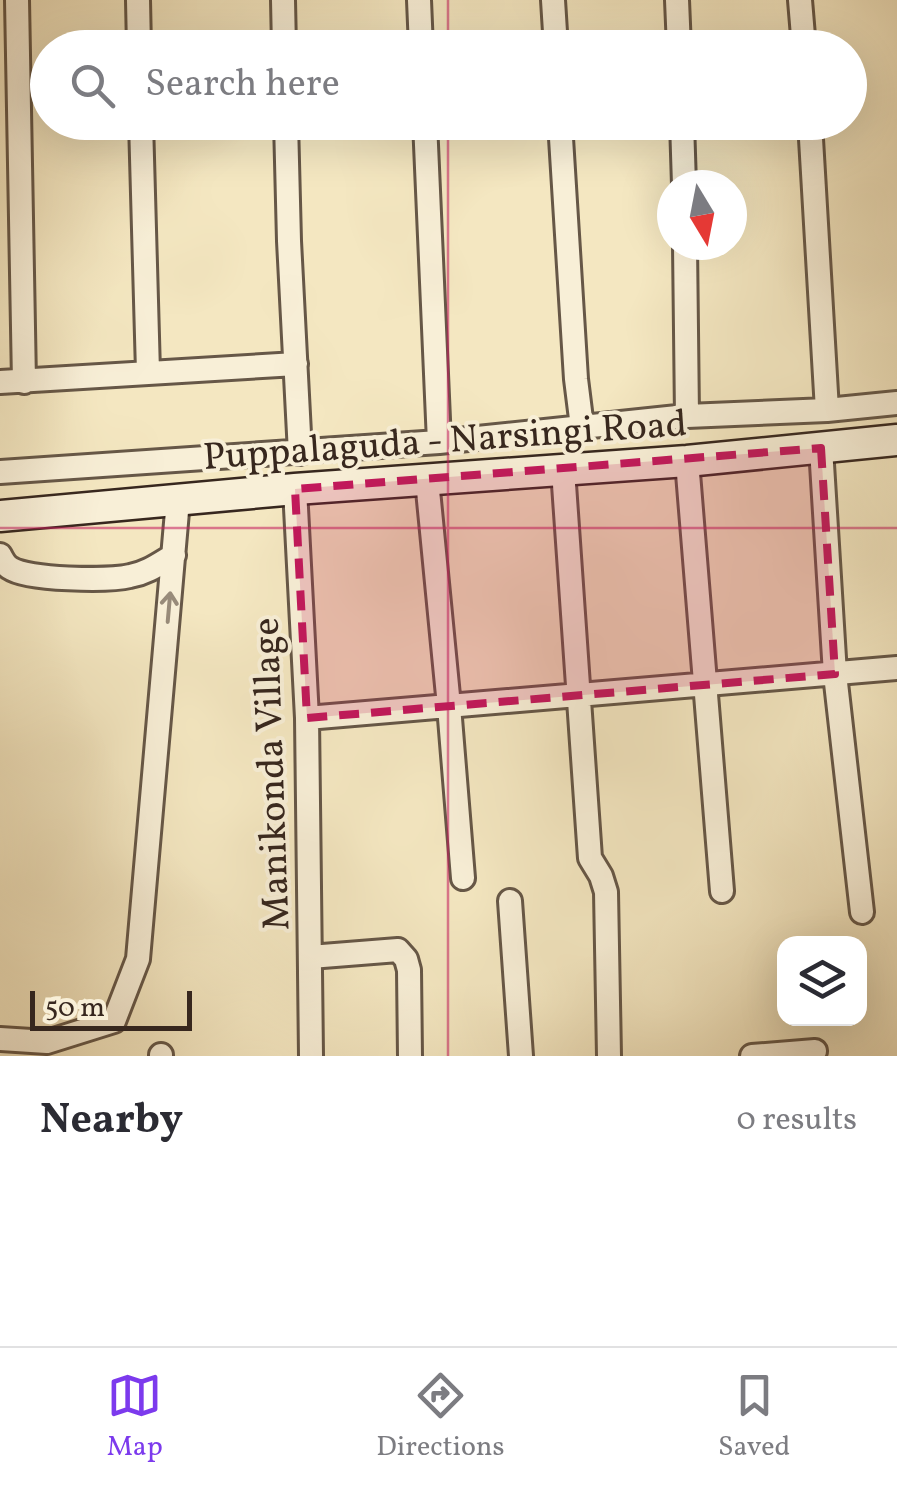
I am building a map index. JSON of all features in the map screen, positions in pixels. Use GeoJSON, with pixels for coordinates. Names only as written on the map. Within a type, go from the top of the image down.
{"type":"FeatureCollection","features":[{"type":"Feature","properties":{"kind":"street"},"geometry":{"type":"LineString","coordinates":[[17,0],[24,382]]}},
{"type":"Feature","properties":{"kind":"street"},"geometry":{"type":"LineString","coordinates":[[138,0],[139,30]]}},
{"type":"Feature","properties":{"kind":"street"},"geometry":{"type":"LineString","coordinates":[[283,0],[284,30]]}},
{"type":"Feature","properties":{"kind":"street"},"geometry":{"type":"LineString","coordinates":[[419,0],[421,30]]}},
{"type":"Feature","properties":{"kind":"street"},"geometry":{"type":"LineString","coordinates":[[554,0],[555,30]]}},
{"type":"Feature","properties":{"kind":"street"},"geometry":{"type":"LineString","coordinates":[[677,0],[678,30]]}},
{"type":"Feature","properties":{"kind":"street"},"geometry":{"type":"LineString","coordinates":[[800,0],[802,30]]}},
{"type":"Feature","properties":{"kind":"street"},"geometry":{"type":"LineString","coordinates":[[142,140],[148,372]]}},
{"type":"Feature","properties":{"kind":"street"},"geometry":{"type":"LineString","coordinates":[[286,140],[300,453]]}},
{"type":"Feature","properties":{"kind":"street"},"geometry":{"type":"LineString","coordinates":[[426,140],[439,442]]}},
{"type":"Feature","properties":{"kind":"street"},"geometry":{"type":"LineString","coordinates":[[561,140],[582,427]]}},
{"type":"Feature","properties":{"kind":"street"},"geometry":{"type":"LineString","coordinates":[[683,140],[684,170]]}},
{"type":"Feature","properties":{"kind":"street"},"geometry":{"type":"LineString","coordinates":[[811,140],[826,410]]}},
{"type":"Feature","properties":{"kind":"street"},"geometry":{"type":"LineString","coordinates":[[685,260],[687,416]]}},
{"type":"Feature","properties":{"kind":"street"},"geometry":{"type":"LineString","coordinates":[[0,382],[296,364]]}},
{"type":"Feature","properties":{"kind":"street"},"geometry":{"type":"LineString","coordinates":[[0,472],[300,453],[687,416],[897,403]]}},
{"type":"Feature","properties":{"kind":"street","name":"Puppalaguda - Narsingi Road"},"geometry":{"type":"LineString","coordinates":[[0,516],[897,440]]}},
{"type":"Feature","properties":{"kind":"street"},"geometry":{"type":"LineString","coordinates":[[821,448],[835,674],[862,912]]}},
{"type":"Feature","properties":{"kind":"street"},"geometry":{"type":"LineString","coordinates":[[687,460],[722,891]]}},
{"type":"Feature","properties":{"kind":"street"},"geometry":{"type":"LineString","coordinates":[[563,470],[590,858],[602,876],[606,892],[609,1056]]}},
{"type":"Feature","properties":{"kind":"street"},"geometry":{"type":"LineString","coordinates":[[427,480],[463,878]]}},
{"type":"Feature","properties":{"kind":"street","name":"Manikonda Village"},"geometry":{"type":"LineString","coordinates":[[295,489],[307,718],[311,1056]]}},
{"type":"Feature","properties":{"kind":"street"},"geometry":{"type":"LineString","coordinates":[[0,1039],[47,1042],[114,1021],[138,959],[178,500]]}},
{"type":"Feature","properties":{"kind":"street"},"geometry":{"type":"LineString","coordinates":[[0,556],[17,572],[98,578],[127,577],[151,570],[174,555]]}},
{"type":"Feature","properties":{"kind":"street"},"geometry":{"type":"LineString","coordinates":[[307,718],[897,668]]}},
{"type":"Feature","properties":{"kind":"street"},"geometry":{"type":"LineString","coordinates":[[510,901],[521,1056]]}},
{"type":"Feature","properties":{"kind":"street"},"geometry":{"type":"LineString","coordinates":[[310,956],[398,950],[409,970],[410,1056]]}},
{"type":"Feature","properties":{"kind":"street"},"geometry":{"type":"LineString","coordinates":[[752,1056],[815,1051]]}},
{"type":"Feature","properties":{"kind":"highlighted area"},"geometry":{"type":"Polygon","coordinates":[[[821,448],[835,674],[307,718],[295,489],[821,448]]]}}]}
